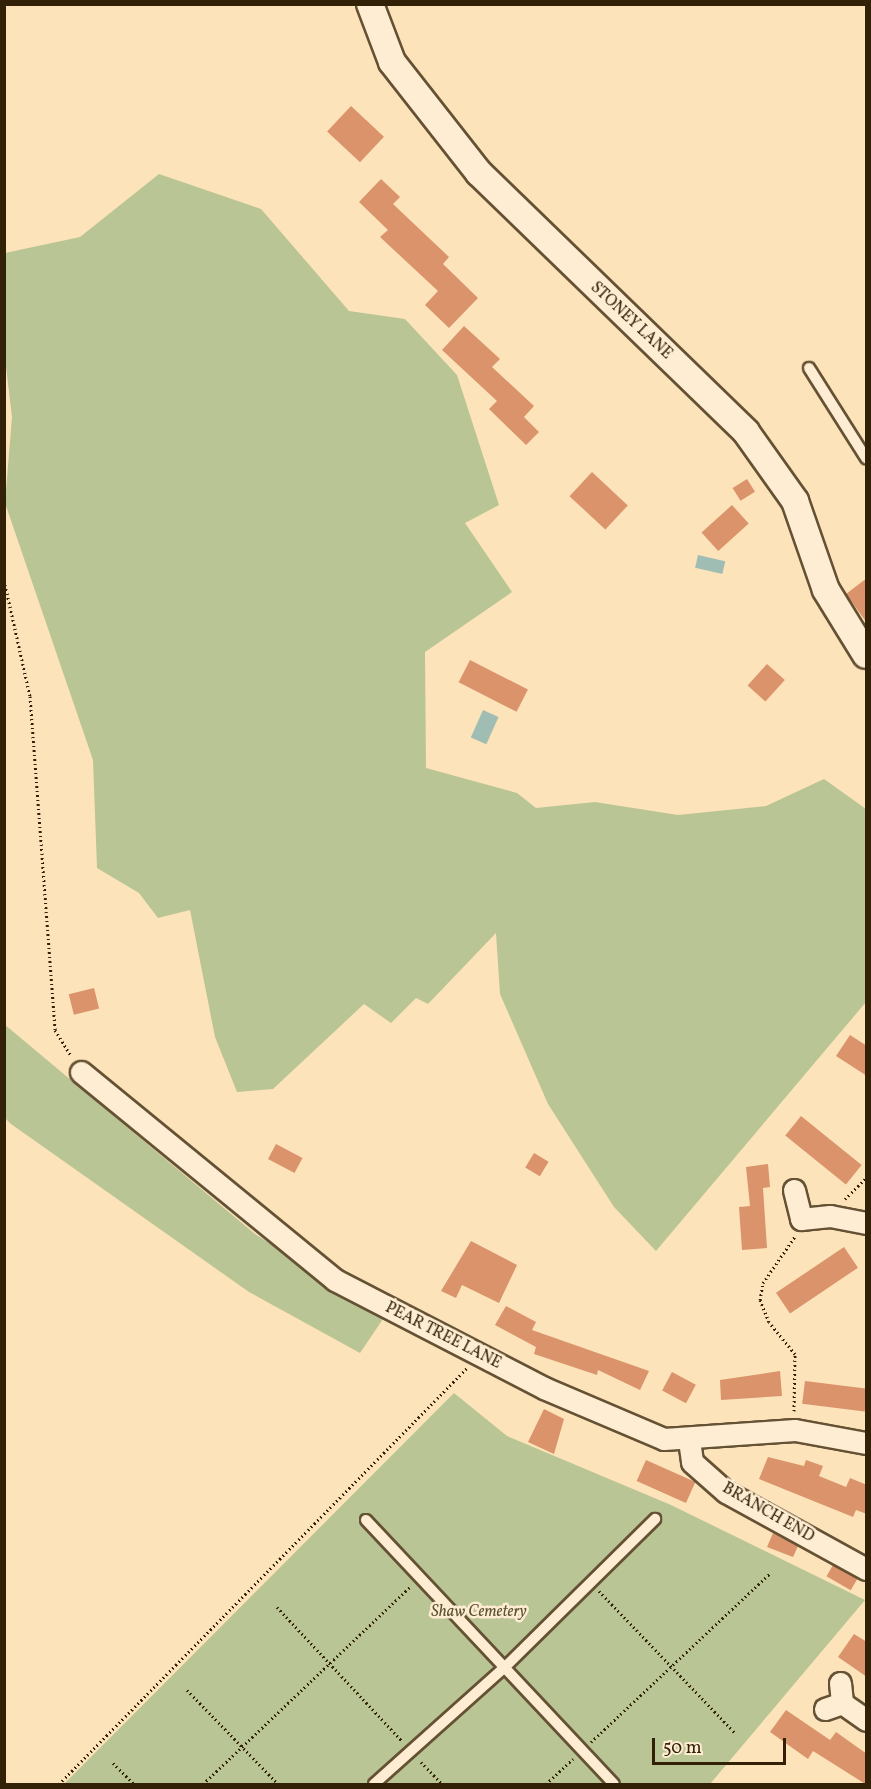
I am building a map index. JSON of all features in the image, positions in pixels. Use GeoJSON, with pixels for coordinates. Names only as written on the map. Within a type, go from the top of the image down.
{"type":"FeatureCollection","features":[{"type":"Feature","properties":{"kind":"street","name":"STONEY LANE"},"geometry":{"type":"LineString","coordinates":[[370,4],[392,62],[479,173],[746,432],[795,501],[826,590],[867,656]]}},
{"type":"Feature","properties":{"kind":"street","name":"PEAR TREE LANE"},"geometry":{"type":"LineString","coordinates":[[81,1072],[335,1280],[480,1356],[664,1439],[689,1440],[795,1430],[867,1443]]}},
{"type":"Feature","properties":{"kind":"street"},"geometry":{"type":"LineString","coordinates":[[794,1190],[801,1219],[830,1216],[867,1223]]}},
{"type":"Feature","properties":{"kind":"street","name":"BRANCH END"},"geometry":{"type":"LineString","coordinates":[[689,1440],[692,1462],[726,1492],[867,1569]]}},
{"type":"Feature","properties":{"kind":"street"},"geometry":{"type":"LineString","coordinates":[[836,1698],[867,1720]]}},
{"type":"Feature","properties":{"kind":"lane"},"geometry":{"type":"LineString","coordinates":[[809,368],[867,458]]}},
{"type":"Feature","properties":{"kind":"lane"},"geometry":{"type":"LineString","coordinates":[[374,1785],[505,1667],[655,1519]]}},
{"type":"Feature","properties":{"kind":"lane"},"geometry":{"type":"LineString","coordinates":[[366,1520],[614,1785]]}},
{"type":"Feature","properties":{"kind":"path"},"geometry":{"type":"LineString","coordinates":[[4,580],[30,696],[55,1030],[81,1072]]}},
{"type":"Feature","properties":{"kind":"path"},"geometry":{"type":"LineString","coordinates":[[830,1216],[867,1178]]}},
{"type":"Feature","properties":{"kind":"path"},"geometry":{"type":"LineString","coordinates":[[795,1430],[795,1354],[769,1322],[760,1300],[763,1283],[793,1244],[801,1219]]}},
{"type":"Feature","properties":{"kind":"path"},"geometry":{"type":"LineString","coordinates":[[59,1785],[480,1356]]}},
{"type":"Feature","properties":{"kind":"path"},"geometry":{"type":"LineString","coordinates":[[546,1785],[769,1574]]}},
{"type":"Feature","properties":{"kind":"path"},"geometry":{"type":"LineString","coordinates":[[203,1785],[420,1578]]}},
{"type":"Feature","properties":{"kind":"path"},"geometry":{"type":"LineString","coordinates":[[591,1582],[735,1733]]}},
{"type":"Feature","properties":{"kind":"path"},"geometry":{"type":"LineString","coordinates":[[277,1607],[442,1785]]}},
{"type":"Feature","properties":{"kind":"path"},"geometry":{"type":"LineString","coordinates":[[188,1690],[278,1785]]}},
{"type":"Feature","properties":{"kind":"path"},"geometry":{"type":"LineString","coordinates":[[113,1763],[134,1785]]}},
{"type":"Feature","properties":{"kind":"green space"},"geometry":{"type":"Polygon","coordinates":[[[159,174],[261,209],[349,311],[405,319],[457,375],[499,505],[465,523],[512,592],[425,652],[426,768],[517,793],[536,808],[595,802],[678,815],[766,806],[824,779],[866,809],[866,1002],[656,1251],[614,1207],[548,1104],[500,994],[496,933],[428,1004],[416,998],[391,1023],[364,1004],[273,1089],[237,1092],[215,1037],[190,910],[158,918],[139,893],[97,868],[93,760],[5,503],[12,417],[4,350],[5,253],[80,237],[159,174]]]}},
{"type":"Feature","properties":{"kind":"green space"},"geometry":{"type":"Polygon","coordinates":[[[4,1024],[255,1234],[385,1316],[360,1353],[249,1292],[11,1124],[5,1118],[4,1024]]]}},
{"type":"Feature","properties":{"kind":"green space","name":"Shaw Cemetery"},"geometry":{"type":"Polygon","coordinates":[[[454,1393],[507,1436],[671,1505],[865,1600],[710,1784],[64,1784],[454,1393]]]}},
{"type":"Feature","properties":{"kind":"water"},"geometry":{"type":"Polygon","coordinates":[[[698,555],[725,561],[722,574],[695,568],[698,555]]]}},
{"type":"Feature","properties":{"kind":"water"},"geometry":{"type":"Polygon","coordinates":[[[483,710],[499,717],[486,744],[471,737],[483,710]]]}},
{"type":"Feature","properties":{"kind":"building"},"geometry":{"type":"Polygon","coordinates":[[[351,106],[384,137],[360,162],[327,132],[351,106]]]}},
{"type":"Feature","properties":{"kind":"building"},"geometry":{"type":"Polygon","coordinates":[[[381,179],[400,197],[393,204],[449,257],[443,264],[478,298],[449,328],[425,305],[438,291],[380,237],[388,230],[359,202],[381,179]]]}},
{"type":"Feature","properties":{"kind":"building"},"geometry":{"type":"Polygon","coordinates":[[[464,326],[500,359],[492,367],[534,406],[524,417],[539,432],[526,445],[489,409],[497,401],[442,350],[464,326]]]}},
{"type":"Feature","properties":{"kind":"building"},"geometry":{"type":"Polygon","coordinates":[[[592,472],[628,505],[605,530],[569,496],[592,472]]]}},
{"type":"Feature","properties":{"kind":"building"},"geometry":{"type":"Polygon","coordinates":[[[747,479],[755,492],[741,501],[733,488],[747,479]]]}},
{"type":"Feature","properties":{"kind":"building"},"geometry":{"type":"Polygon","coordinates":[[[732,505],[749,524],[718,551],[702,532],[732,505]]]}},
{"type":"Feature","properties":{"kind":"building"},"geometry":{"type":"Polygon","coordinates":[[[867,578],[867,623],[846,594],[867,578]]]}},
{"type":"Feature","properties":{"kind":"building"},"geometry":{"type":"Polygon","coordinates":[[[470,660],[528,690],[517,712],[459,682],[470,660]]]}},
{"type":"Feature","properties":{"kind":"building"},"geometry":{"type":"Polygon","coordinates":[[[767,664],[785,680],[765,702],[748,686],[767,664]]]}},
{"type":"Feature","properties":{"kind":"building"},"geometry":{"type":"Polygon","coordinates":[[[94,988],[99,1008],[74,1015],[69,994],[94,988]]]}},
{"type":"Feature","properties":{"kind":"building"},"geometry":{"type":"Polygon","coordinates":[[[850,1035],[867,1046],[867,1076],[836,1056],[850,1035]]]}},
{"type":"Feature","properties":{"kind":"building"},"geometry":{"type":"Polygon","coordinates":[[[801,1116],[862,1165],[846,1185],[785,1135],[801,1116]]]}},
{"type":"Feature","properties":{"kind":"building"},"geometry":{"type":"Polygon","coordinates":[[[276,1144],[302,1158],[295,1173],[268,1159],[276,1144]]]}},
{"type":"Feature","properties":{"kind":"building"},"geometry":{"type":"Polygon","coordinates":[[[534,1153],[549,1162],[540,1176],[525,1168],[534,1153]]]}},
{"type":"Feature","properties":{"kind":"building"},"geometry":{"type":"Polygon","coordinates":[[[768,1164],[770,1187],[763,1188],[767,1248],[742,1250],[739,1207],[750,1206],[746,1167],[768,1164]]]}},
{"type":"Feature","properties":{"kind":"building"},"geometry":{"type":"Polygon","coordinates":[[[471,1241],[517,1265],[499,1303],[462,1285],[456,1298],[441,1291],[471,1241]]]}},
{"type":"Feature","properties":{"kind":"building"},"geometry":{"type":"Polygon","coordinates":[[[844,1247],[858,1268],[790,1314],[776,1293],[844,1247]]]}},
{"type":"Feature","properties":{"kind":"building"},"geometry":{"type":"Polygon","coordinates":[[[506,1306],[536,1322],[532,1330],[649,1371],[640,1390],[598,1370],[597,1375],[534,1354],[536,1347],[495,1325],[506,1306]]]}},
{"type":"Feature","properties":{"kind":"building"},"geometry":{"type":"Polygon","coordinates":[[[780,1371],[782,1396],[721,1400],[720,1380],[780,1371]]]}},
{"type":"Feature","properties":{"kind":"building"},"geometry":{"type":"Polygon","coordinates":[[[672,1372],[696,1385],[686,1403],[662,1391],[672,1372]]]}},
{"type":"Feature","properties":{"kind":"building"},"geometry":{"type":"Polygon","coordinates":[[[805,1381],[866,1388],[865,1412],[802,1404],[805,1381]]]}},
{"type":"Feature","properties":{"kind":"building"},"geometry":{"type":"Polygon","coordinates":[[[544,1409],[564,1419],[554,1454],[528,1442],[544,1409]]]}},
{"type":"Feature","properties":{"kind":"building"},"geometry":{"type":"Polygon","coordinates":[[[768,1457],[804,1466],[806,1460],[823,1466],[819,1476],[846,1487],[850,1478],[867,1485],[867,1514],[856,1510],[853,1517],[759,1479],[768,1457]]]}},
{"type":"Feature","properties":{"kind":"building"},"geometry":{"type":"Polygon","coordinates":[[[646,1460],[695,1482],[686,1503],[637,1481],[646,1460]]]}},
{"type":"Feature","properties":{"kind":"building"},"geometry":{"type":"Polygon","coordinates":[[[773,1533],[798,1546],[793,1557],[767,1547],[773,1533]]]}},
{"type":"Feature","properties":{"kind":"building"},"geometry":{"type":"Polygon","coordinates":[[[833,1565],[857,1579],[851,1590],[826,1576],[833,1565]]]}},
{"type":"Feature","properties":{"kind":"building"},"geometry":{"type":"Polygon","coordinates":[[[854,1634],[867,1642],[867,1677],[838,1657],[854,1634]]]}},
{"type":"Feature","properties":{"kind":"building"},"geometry":{"type":"Polygon","coordinates":[[[786,1710],[830,1740],[836,1732],[867,1754],[867,1785],[813,1751],[808,1759],[770,1732],[786,1710]]]}}]}
